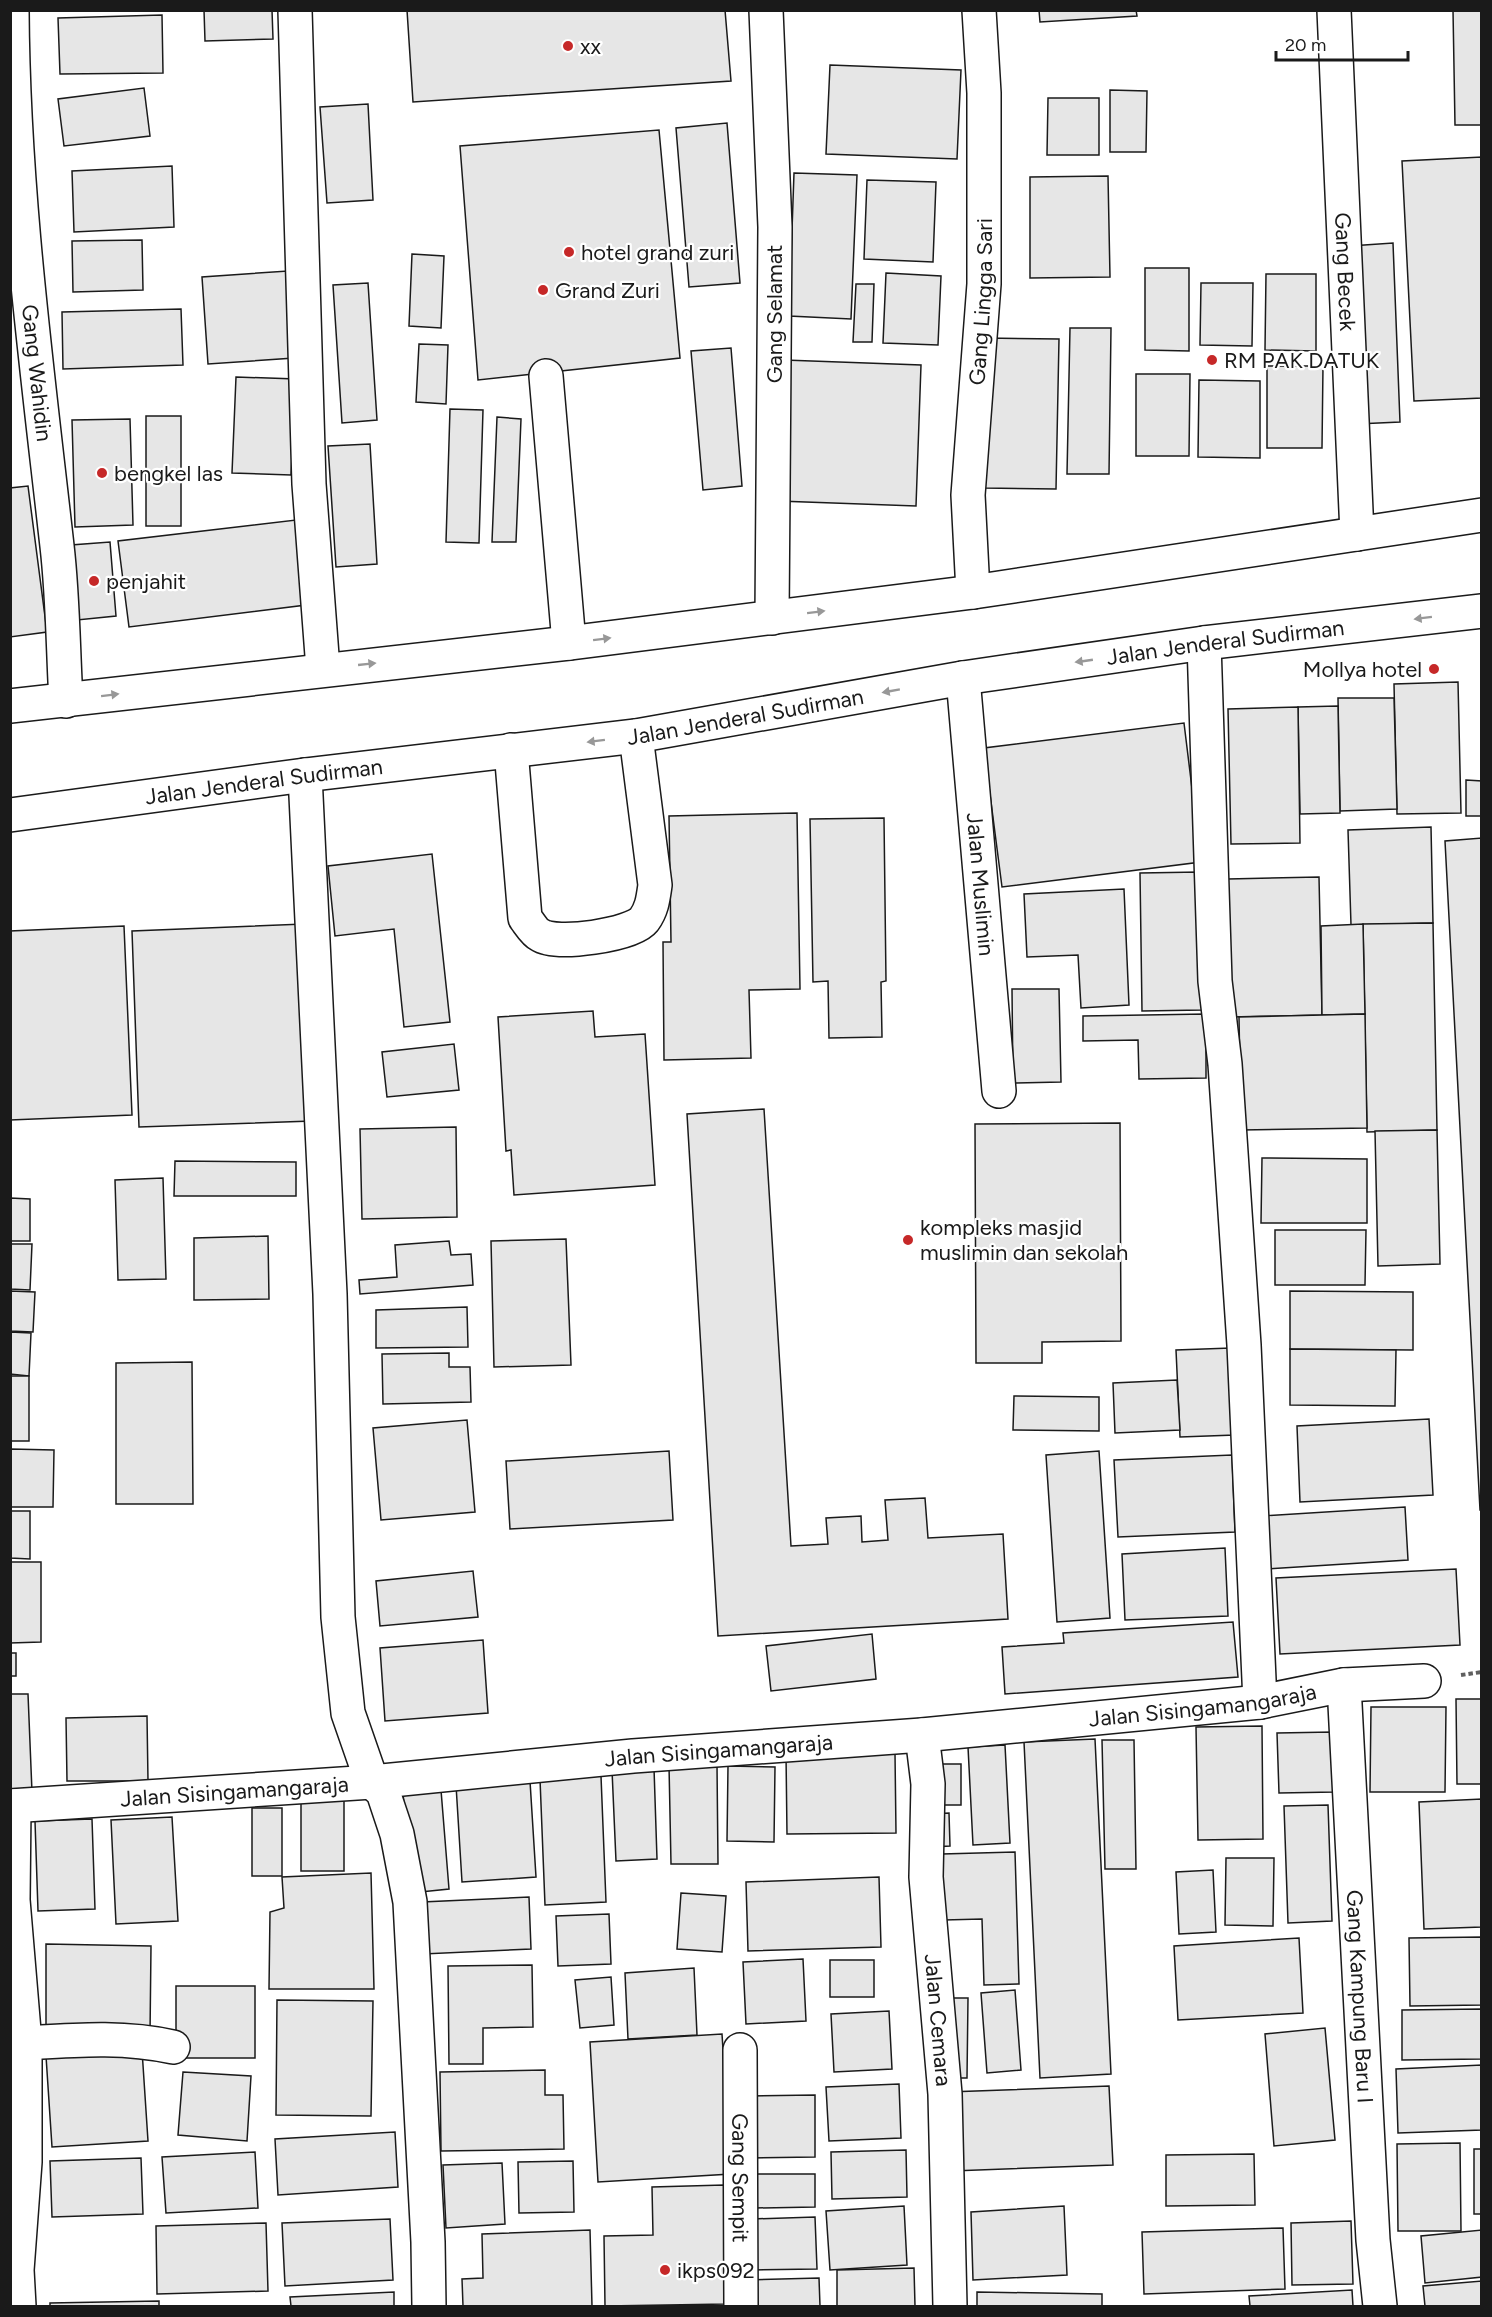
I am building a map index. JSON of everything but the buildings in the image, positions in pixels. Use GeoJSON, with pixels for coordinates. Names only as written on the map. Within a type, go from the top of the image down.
{"type":"FeatureCollection","features":[{"type":"Feature","properties":{"kind":"street","name":"Gang Wahidin"},"geometry":{"type":"LineString","coordinates":[[12,10],[12,86],[20,199],[57,548],[66,701]]}},
{"type":"Feature","properties":{"kind":"street"},"geometry":{"type":"LineString","coordinates":[[295,10],[309,484],[323,669]]}},
{"type":"Feature","properties":{"kind":"street","name":"Gang Selamat"},"geometry":{"type":"LineString","coordinates":[[766,10],[775,226],[772,618]]}},
{"type":"Feature","properties":{"kind":"street","name":"Gang Lingga Sari"},"geometry":{"type":"LineString","coordinates":[[974,592],[968,495],[984,284],[984,93],[979,10]]}},
{"type":"Feature","properties":{"kind":"street","name":"Gang Becek"},"geometry":{"type":"LineString","coordinates":[[1334,10],[1357,534]]}},
{"type":"Feature","properties":{"kind":"street"},"geometry":{"type":"LineString","coordinates":[[546,376],[569,643]]}},
{"type":"Feature","properties":{"kind":"street"},"geometry":{"type":"LineString","coordinates":[[10,706],[569,643],[974,592],[1482,515]]}},
{"type":"Feature","properties":{"kind":"street","name":"Jalan Jenderal Sudirman"},"geometry":{"type":"LineString","coordinates":[[10,815],[305,775],[636,736],[963,678],[1204,644],[1482,611]]}},
{"type":"Feature","properties":{"kind":"street"},"geometry":{"type":"LineString","coordinates":[[1204,644],[1215,981],[1226,1064],[1244,1346],[1260,1702]]}},
{"type":"Feature","properties":{"kind":"street","name":"Jalan Muslimin"},"geometry":{"type":"LineString","coordinates":[[963,678],[999,1091]]}},
{"type":"Feature","properties":{"kind":"street"},"geometry":{"type":"LineString","coordinates":[[511,750],[525,918],[539,935],[553,939],[583,938],[623,930],[642,923],[652,907],[655,885],[636,736]]}},
{"type":"Feature","properties":{"kind":"street"},"geometry":{"type":"LineString","coordinates":[[305,775],[330,1294],[339,1617],[348,1713],[372,1782],[383,1792],[397,1834],[410,1902],[428,2242],[429,2307]]}},
{"type":"Feature","properties":{"kind":"street","name":"Jalan Sisingamangaraja"},"geometry":{"type":"LineString","coordinates":[[12,1806],[372,1782],[633,1756],[922,1735],[1260,1702],[1344,1686],[1424,1681]]}},
{"type":"Feature","properties":{"kind":"street","name":"Gang Kampung Baru I"},"geometry":{"type":"LineString","coordinates":[[1344,1686],[1373,2240],[1380,2307]]}},
{"type":"Feature","properties":{"kind":"street","name":"Jalan Cemara"},"geometry":{"type":"LineString","coordinates":[[922,1735],[928,1784],[926,1877],[945,2094],[950,2307]]}},
{"type":"Feature","properties":{"kind":"street"},"geometry":{"type":"LineString","coordinates":[[12,1806],[13,1900],[25,2043],[25,2162],[17,2270],[19,2307]]}},
{"type":"Feature","properties":{"kind":"street"},"geometry":{"type":"LineString","coordinates":[[25,2043],[99,2038],[142,2040],[173,2048]]}},
{"type":"Feature","properties":{"kind":"street","name":"Gang Sempit"},"geometry":{"type":"LineString","coordinates":[[740,2050],[741,2307]]}},
{"type":"Feature","properties":{"kind":"place","name":"xx"},"geometry":{"type":"Point","coordinates":[568,46]}},
{"type":"Feature","properties":{"kind":"place","name":"hotel grand zuri"},"geometry":{"type":"Point","coordinates":[569,252]}},
{"type":"Feature","properties":{"kind":"place","name":"Grand Zuri"},"geometry":{"type":"Point","coordinates":[543,290]}},
{"type":"Feature","properties":{"kind":"place","name":"RM PAK DATUK"},"geometry":{"type":"Point","coordinates":[1212,360]}},
{"type":"Feature","properties":{"kind":"place","name":"bengkel las"},"geometry":{"type":"Point","coordinates":[102,473]}},
{"type":"Feature","properties":{"kind":"place","name":"penjahit"},"geometry":{"type":"Point","coordinates":[94,581]}},
{"type":"Feature","properties":{"kind":"place","name":"Mollya hotel"},"geometry":{"type":"Point","coordinates":[1434,669]}},
{"type":"Feature","properties":{"kind":"place","name":"kompleks masjid muslimin dan sekolah"},"geometry":{"type":"Point","coordinates":[908,1240]}},
{"type":"Feature","properties":{"kind":"place","name":"ikps092"},"geometry":{"type":"Point","coordinates":[665,2270]}}]}
